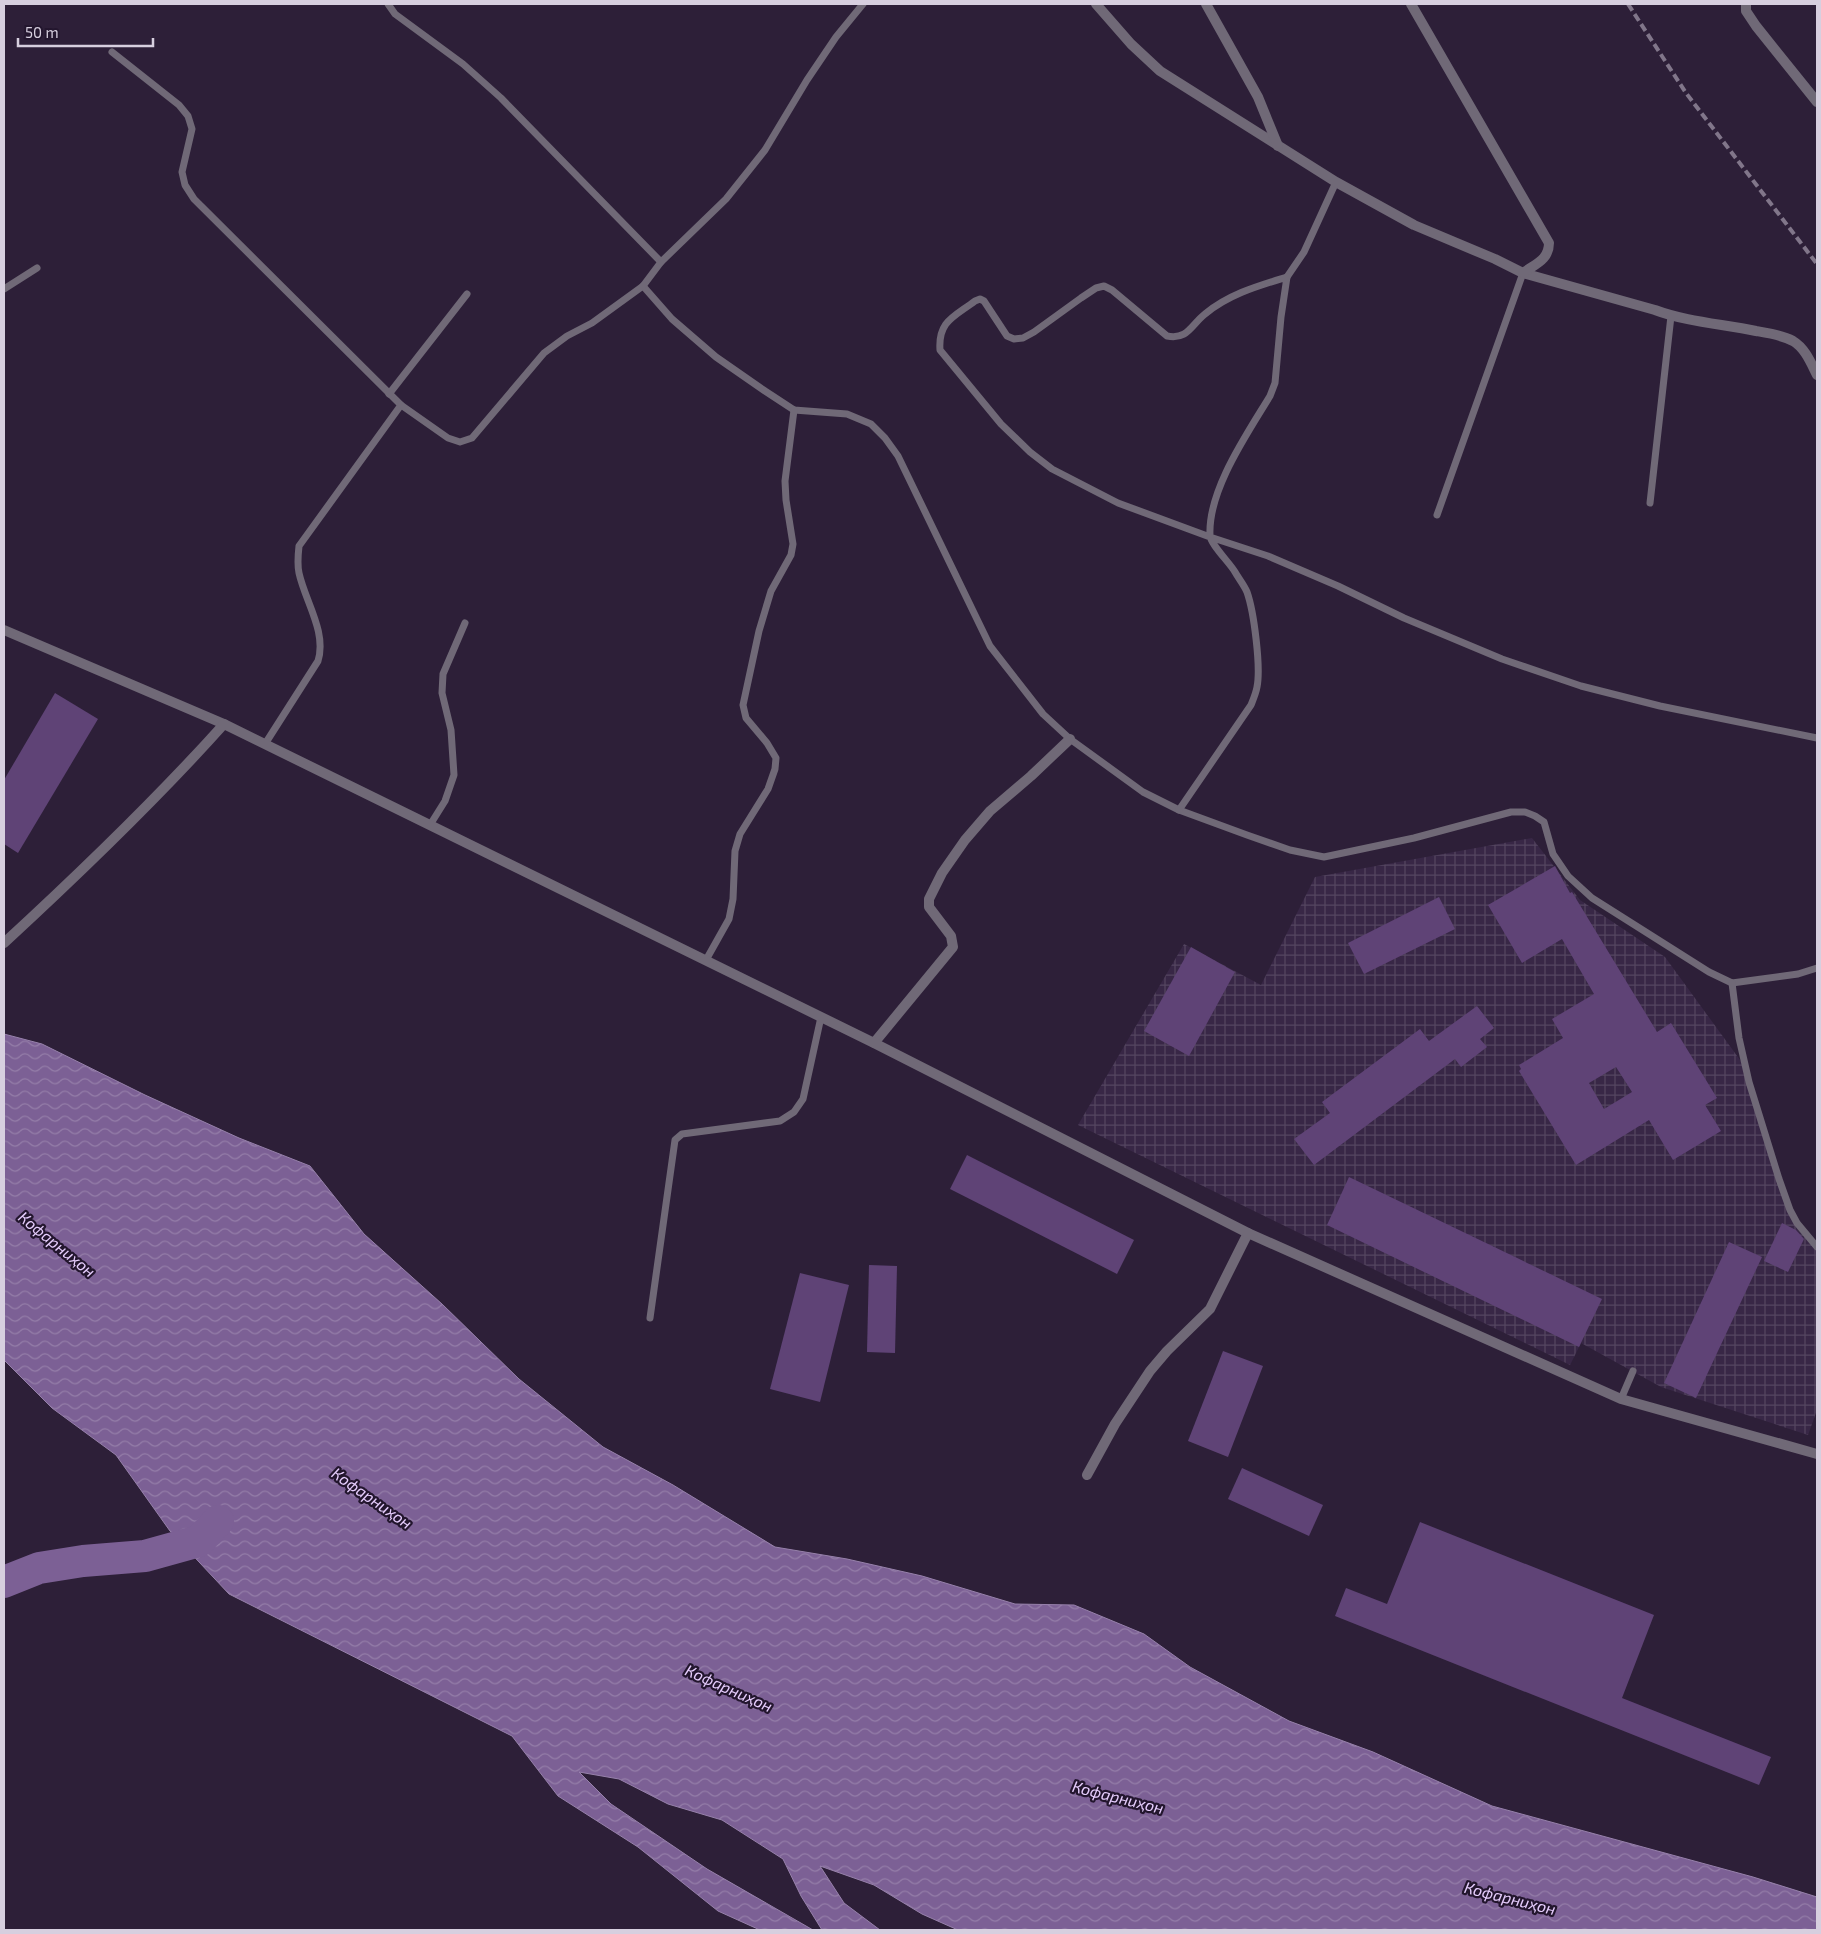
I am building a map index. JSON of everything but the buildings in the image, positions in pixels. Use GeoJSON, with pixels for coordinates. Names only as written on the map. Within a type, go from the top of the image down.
{"type":"FeatureCollection","features":[{"type":"Feature","properties":{"kind":"street"},"geometry":{"type":"LineString","coordinates":[[1096,4],[1131,44],[1160,71],[1336,182],[1414,225],[1495,258],[1523,273],[1671,316],[1767,333],[1793,341],[1802,349],[1817,375]]}},
{"type":"Feature","properties":{"kind":"street"},"geometry":{"type":"LineString","coordinates":[[1206,4],[1258,97],[1278,146]]}},
{"type":"Feature","properties":{"kind":"street"},"geometry":{"type":"LineString","coordinates":[[1411,4],[1549,242],[1549,251],[1544,258],[1523,273]]}},
{"type":"Feature","properties":{"kind":"street"},"geometry":{"type":"LineString","coordinates":[[1746,4],[1746,11],[1756,26],[1817,102]]}},
{"type":"Feature","properties":{"kind":"street"},"geometry":{"type":"LineString","coordinates":[[4,630],[224,724],[821,1017],[1248,1233],[1621,1399],[1817,1454]]}},
{"type":"Feature","properties":{"kind":"street"},"geometry":{"type":"LineString","coordinates":[[4,943],[95,858],[188,765],[224,724]]}},
{"type":"Feature","properties":{"kind":"street"},"geometry":{"type":"LineString","coordinates":[[874,1044],[953,947],[951,936],[929,907],[929,899],[942,873],[965,840],[990,811],[1070,739]]}},
{"type":"Feature","properties":{"kind":"street"},"geometry":{"type":"LineString","coordinates":[[1087,1476],[1115,1424],[1150,1371],[1167,1351],[1210,1309],[1248,1233]]}},
{"type":"Feature","properties":{"kind":"lane"},"geometry":{"type":"LineString","coordinates":[[388,4],[395,14],[463,64],[501,98],[661,262]]}},
{"type":"Feature","properties":{"kind":"lane"},"geometry":{"type":"LineString","coordinates":[[112,52],[179,105],[188,116],[192,129],[182,172],[185,185],[194,199],[401,406],[448,438],[460,442],[472,438],[544,354],[568,336],[592,323],[643,286],[661,262],[726,199],[765,150],[836,37],[863,4]]}},
{"type":"Feature","properties":{"kind":"lane"},"geometry":{"type":"LineString","coordinates":[[1179,810],[1251,705],[1257,686],[1257,654],[1253,613],[1246,590],[1210,538],[1211,515],[1216,496],[1243,442],[1270,396],[1275,383],[1280,317],[1287,277],[1304,252],[1336,182]]}},
{"type":"Feature","properties":{"kind":"lane"},"geometry":{"type":"LineString","coordinates":[[4,289],[37,268]]}},
{"type":"Feature","properties":{"kind":"lane"},"geometry":{"type":"LineString","coordinates":[[1437,515],[1523,273]]}},
{"type":"Feature","properties":{"kind":"lane"},"geometry":{"type":"LineString","coordinates":[[1287,277],[1238,293],[1204,314],[1189,331],[1181,336],[1167,336],[1112,290],[1104,286],[1088,293],[1022,338],[1014,339],[1007,336],[984,301],[980,299],[944,325],[940,333],[940,350],[1001,424],[1030,452],[1052,469],[1118,503],[1210,538],[1268,556],[1338,586],[1404,618],[1502,659],[1581,686],[1660,706],[1817,738]]}},
{"type":"Feature","properties":{"kind":"lane"},"geometry":{"type":"LineString","coordinates":[[643,286],[672,319],[716,357],[794,410],[847,414],[871,424],[885,438],[898,456],[990,646],[1043,714],[1070,739],[1143,792],[1179,810],[1290,850],[1324,857],[1414,838],[1512,812],[1525,812],[1544,822],[1553,854],[1568,876],[1592,898],[1709,972],[1732,983],[1798,974],[1817,968]]}},
{"type":"Feature","properties":{"kind":"lane"},"geometry":{"type":"LineString","coordinates":[[389,394],[467,294]]}},
{"type":"Feature","properties":{"kind":"lane"},"geometry":{"type":"LineString","coordinates":[[1650,502],[1671,316]]}},
{"type":"Feature","properties":{"kind":"lane"},"geometry":{"type":"LineString","coordinates":[[265,744],[318,661],[321,652],[319,638],[299,573],[297,558],[299,546],[401,406]]}},
{"type":"Feature","properties":{"kind":"lane"},"geometry":{"type":"LineString","coordinates":[[706,960],[729,918],[733,899],[735,851],[740,834],[768,789],[775,769],[776,758],[767,743],[746,718],[743,704],[759,631],[771,590],[791,555],[793,544],[785,481],[794,410]]}},
{"type":"Feature","properties":{"kind":"lane"},"geometry":{"type":"LineString","coordinates":[[430,825],[445,801],[454,775],[451,730],[442,693],[443,674],[465,623]]}},
{"type":"Feature","properties":{"kind":"lane"},"geometry":{"type":"LineString","coordinates":[[1732,983],[1749,1082],[1779,1179],[1790,1210],[1797,1223],[1817,1247]]}},
{"type":"Feature","properties":{"kind":"lane"},"geometry":{"type":"LineString","coordinates":[[650,1318],[675,1140],[682,1134],[780,1121],[794,1112],[803,1099],[821,1017]]}},
{"type":"Feature","properties":{"kind":"lane"},"geometry":{"type":"LineString","coordinates":[[1621,1399],[1633,1371]]}},
{"type":"Feature","properties":{"kind":"shaded area"},"geometry":{"type":"Polygon","coordinates":[[[1532,838],[1580,900],[1665,957],[1743,1064],[1791,1215],[1817,1248],[1817,1410],[1808,1435],[1661,1387],[1581,1343],[1570,1365],[1078,1125],[1184,944],[1261,985],[1315,877],[1532,838]]]}},
{"type":"Feature","properties":{"kind":"water","name":"Кофарниҳон"},"geometry":{"type":"Polygon","coordinates":[[[4,1034],[42,1044],[145,1095],[239,1138],[310,1166],[364,1234],[442,1304],[519,1379],[603,1447],[673,1485],[775,1547],[847,1559],[922,1576],[1015,1604],[1074,1605],[1144,1634],[1190,1667],[1289,1721],[1373,1752],[1492,1806],[1753,1877],[1817,1897],[1817,1930],[958,1930],[922,1914],[874,1885],[820,1866],[844,1903],[880,1930],[822,1930],[801,1896],[783,1859],[722,1820],[668,1804],[619,1779],[579,1772],[611,1804],[707,1869],[813,1930],[760,1930],[718,1911],[638,1847],[558,1796],[512,1736],[229,1594],[170,1531],[116,1455],[52,1408],[4,1360],[4,1034]]]}},
{"type":"Feature","properties":{"kind":"waterway"},"geometry":{"type":"LineString","coordinates":[[4,1582],[39,1568],[83,1561],[145,1556],[199,1541],[218,1521]]}},
{"type":"Feature","properties":{"kind":"railway"},"geometry":{"type":"LineString","coordinates":[[1628,4],[1686,93],[1817,264]]}}]}
